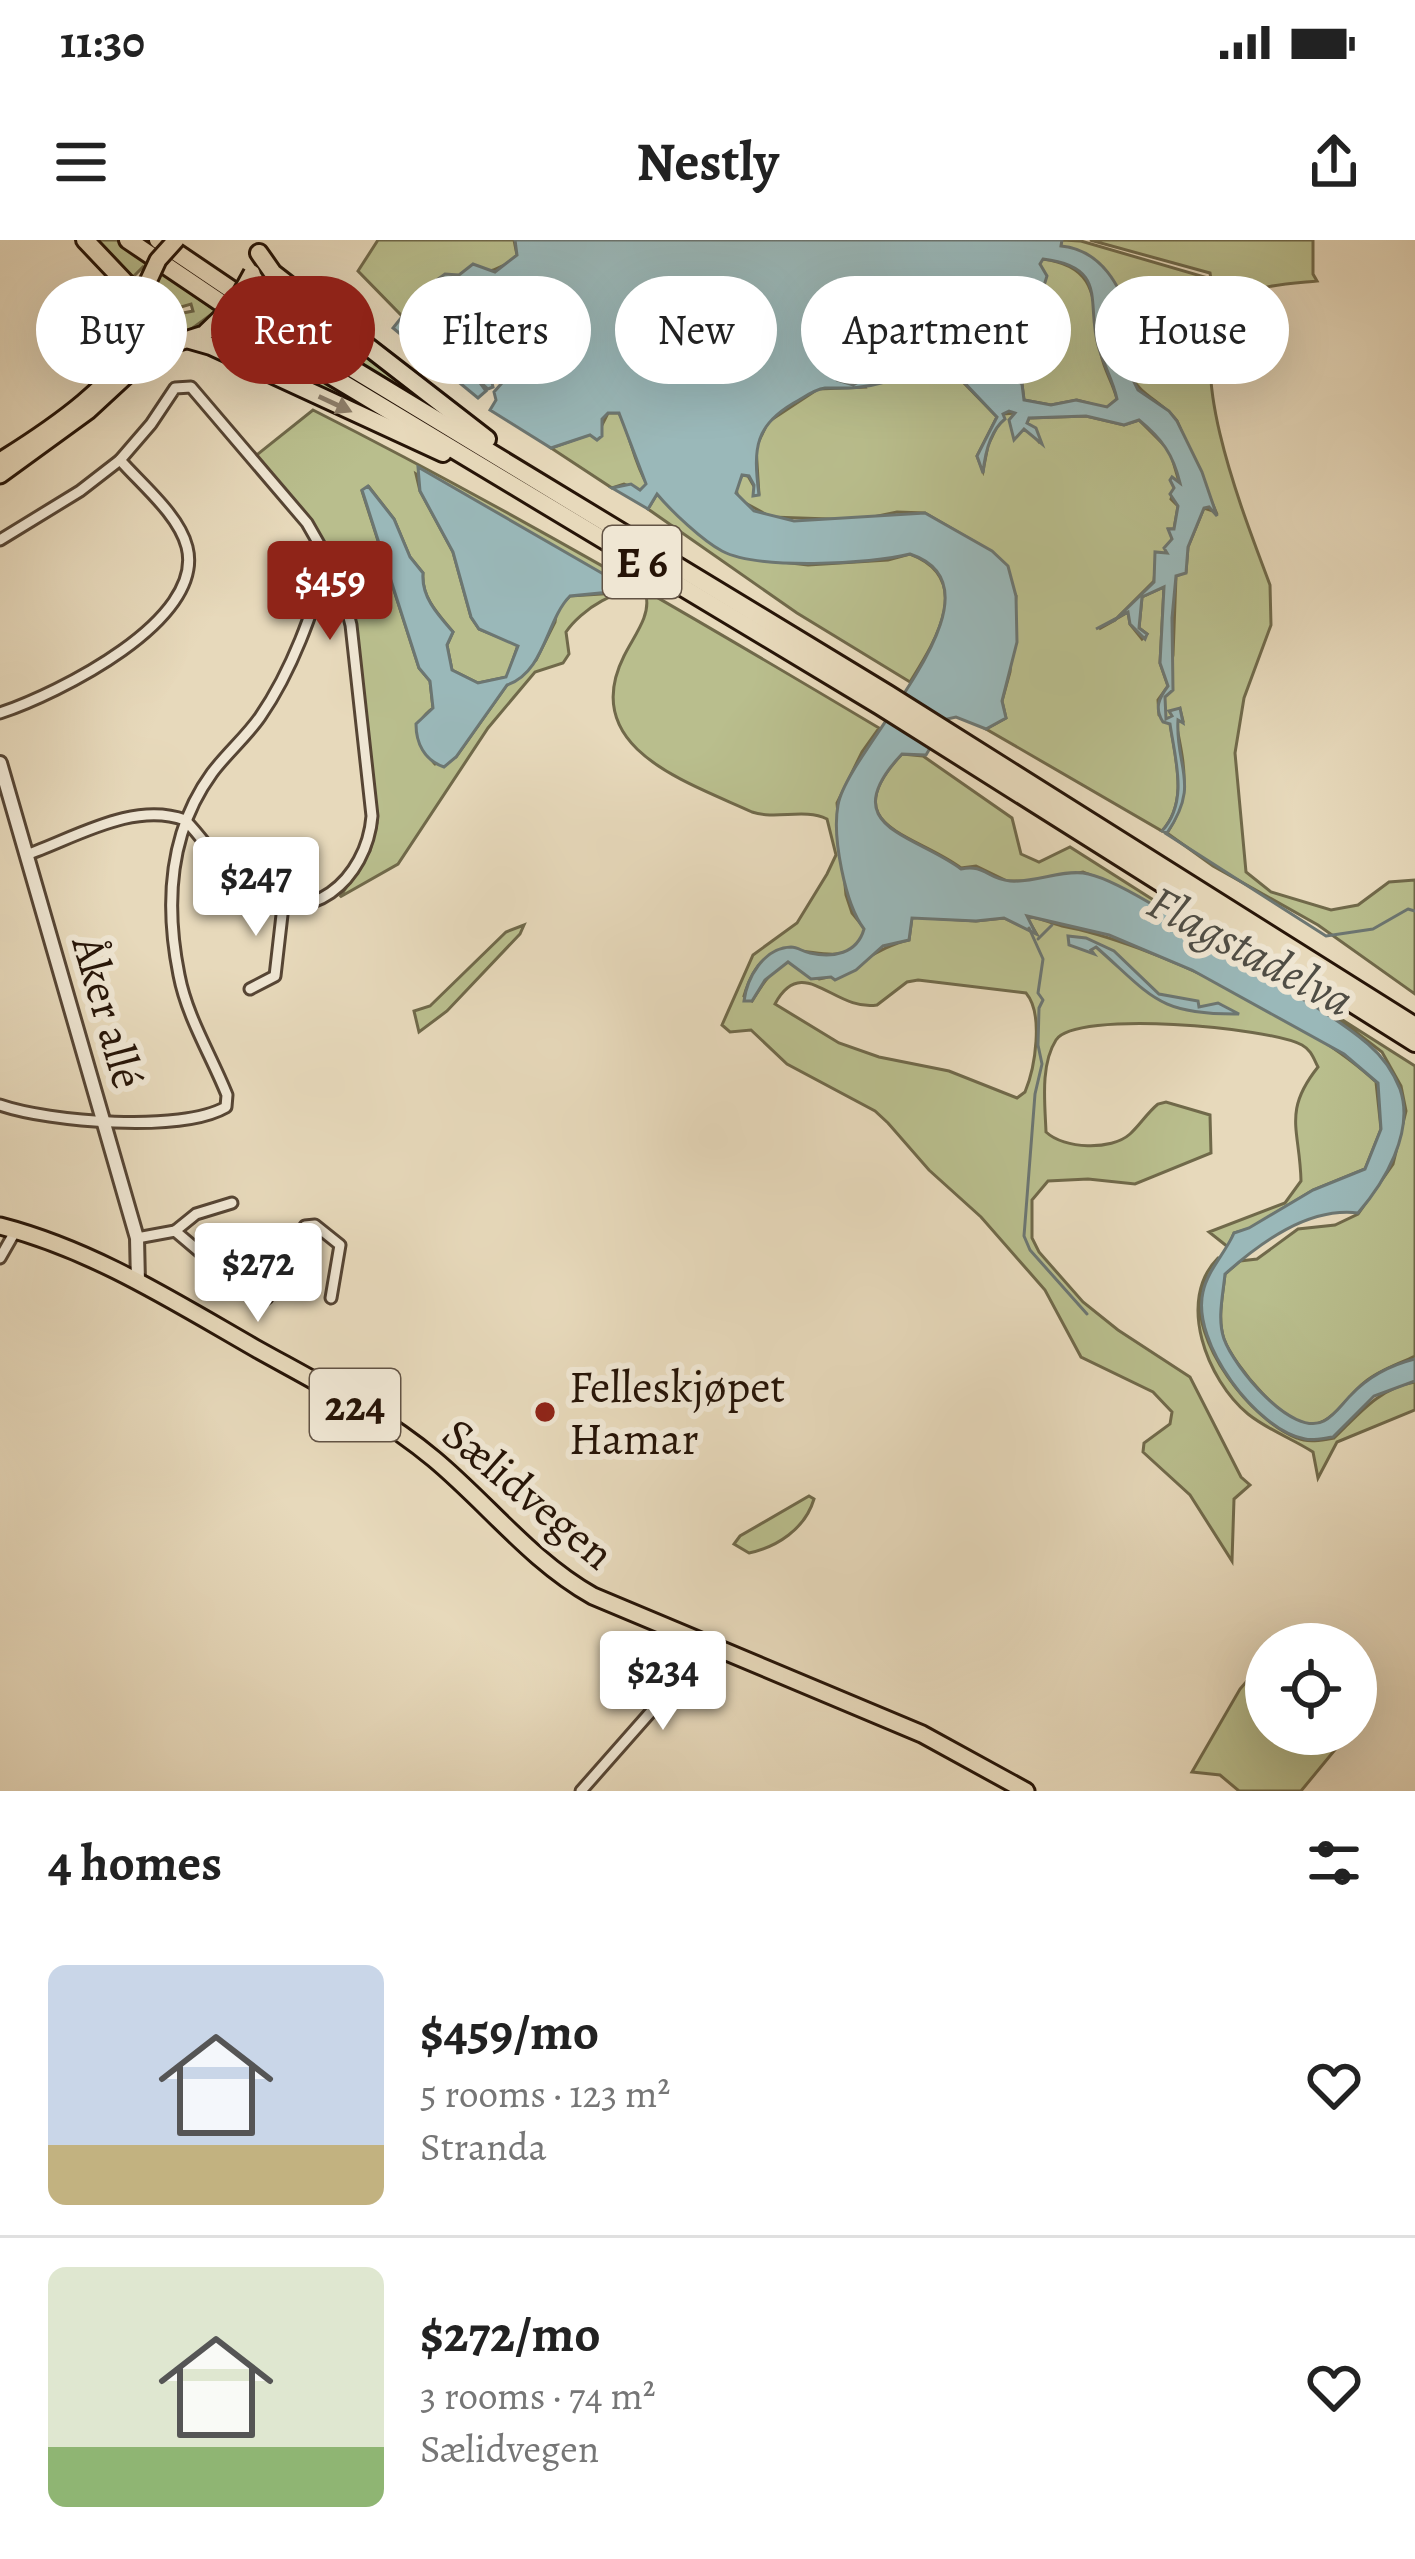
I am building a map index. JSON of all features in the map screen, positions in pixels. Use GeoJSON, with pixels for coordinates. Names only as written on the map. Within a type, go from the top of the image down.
{"type":"FeatureCollection","features":[{"type":"Feature","properties":{"kind":"highway"},"geometry":{"type":"LineString","coordinates":[[85,240],[124,276]]}},
{"type":"Feature","properties":{"kind":"highway","name":"E 6"},"geometry":{"type":"LineString","coordinates":[[128,240],[313,365],[514,475]]}},
{"type":"Feature","properties":{"kind":"highway","name":"E 6"},"geometry":{"type":"LineString","coordinates":[[158,240],[514,475],[1415,1026]]}},
{"type":"Feature","properties":{"kind":"highway","name":"E 6"},"geometry":{"type":"LineString","coordinates":[[258,246],[273,273],[498,448],[514,475]]}},
{"type":"Feature","properties":{"kind":"highway","name":"E 6"},"geometry":{"type":"LineString","coordinates":[[198,336],[211,346],[514,475]]}},
{"type":"Feature","properties":{"kind":"highway","name":"E 6"},"geometry":{"type":"LineString","coordinates":[[948,740],[1415,1043]]}},
{"type":"Feature","properties":{"kind":"main road"},"geometry":{"type":"LineString","coordinates":[[151,276],[176,240]]}},
{"type":"Feature","properties":{"kind":"main road"},"geometry":{"type":"LineString","coordinates":[[187,339],[198,336],[236,304],[253,273],[258,246]]}},
{"type":"Feature","properties":{"kind":"main road"},"geometry":{"type":"LineString","coordinates":[[0,461],[100,384]]}},
{"type":"Feature","properties":{"kind":"main road"},"geometry":{"type":"LineString","coordinates":[[0,475],[71,425],[116,384]]}},
{"type":"Feature","properties":{"kind":"main road","name":"Sælidvegen"},"geometry":{"type":"LineString","coordinates":[[8,1228],[72,1249],[138,1282],[377,1418],[431,1457],[546,1565],[577,1587],[922,1735],[1026,1791]]}},
{"type":"Feature","properties":{"kind":"street"},"geometry":{"type":"LineString","coordinates":[[0,540],[80,491],[120,460],[175,388],[196,390],[307,523],[329,557],[351,625],[371,832],[364,856],[347,879],[321,897],[283,906],[235,879],[185,820],[159,813],[134,815],[26,855]]}},
{"type":"Feature","properties":{"kind":"street"},"geometry":{"type":"LineString","coordinates":[[0,713],[42,697],[116,654],[156,622],[186,585],[190,566],[185,539],[120,460]]}},
{"type":"Feature","properties":{"kind":"street"},"geometry":{"type":"LineString","coordinates":[[0,1105],[22,1113],[103,1123],[194,1117],[226,1107],[227,1094],[184,995],[172,932],[173,868],[185,820],[208,778],[261,716],[281,681],[309,620],[329,557]]}},
{"type":"Feature","properties":{"kind":"street","name":"Åker allé"},"geometry":{"type":"LineString","coordinates":[[0,764],[137,1238],[138,1282]]}},
{"type":"Feature","properties":{"kind":"street"},"geometry":{"type":"LineString","coordinates":[[250,989],[275,976],[283,906]]}},
{"type":"Feature","properties":{"kind":"street"},"geometry":{"type":"LineString","coordinates":[[137,1238],[175,1231],[196,1214],[232,1203]]}},
{"type":"Feature","properties":{"kind":"street"},"geometry":{"type":"LineString","coordinates":[[175,1231],[260,1303],[305,1226],[315,1225],[340,1245],[332,1298]]}},
{"type":"Feature","properties":{"kind":"street"},"geometry":{"type":"LineString","coordinates":[[0,1258],[8,1228]]}},
{"type":"Feature","properties":{"kind":"street"},"geometry":{"type":"LineString","coordinates":[[581,1791],[678,1682],[701,1643]]}},
{"type":"Feature","properties":{"kind":"green space"},"geometry":{"type":"Polygon","coordinates":[[[90,240],[117,240],[167,276],[143,267],[130,276],[90,240]]]}},
{"type":"Feature","properties":{"kind":"green space"},"geometry":{"type":"Polygon","coordinates":[[[378,240],[514,240],[517,255],[486,272],[399,276],[399,313],[375,288],[375,276],[358,271],[378,240]]]}},
{"type":"Feature","properties":{"kind":"green space"},"geometry":{"type":"Polygon","coordinates":[[[1062,240],[1081,241],[1201,276],[1108,276],[1060,246],[1062,240]]]}},
{"type":"Feature","properties":{"kind":"green space"},"geometry":{"type":"Polygon","coordinates":[[[1090,240],[1313,240],[1317,281],[1289,284],[1289,276],[1210,276],[1090,240]]]}},
{"type":"Feature","properties":{"kind":"green space"},"geometry":{"type":"Polygon","coordinates":[[[1043,259],[1063,263],[1086,280],[1095,313],[1095,384],[1111,384],[1117,399],[1109,406],[1121,412],[1077,400],[1051,405],[1024,400],[1022,384],[1071,384],[1071,276],[1027,276],[1043,259]]]}},
{"type":"Feature","properties":{"kind":"green space"},"geometry":{"type":"Polygon","coordinates":[[[187,290],[211,307],[211,315],[187,331],[187,312],[193,311],[191,304],[187,305],[187,290]]]}},
{"type":"Feature","properties":{"kind":"green space"},"geometry":{"type":"Polygon","coordinates":[[[375,360],[399,378],[399,384],[406,384],[458,424],[375,373],[375,360]]]}},
{"type":"Feature","properties":{"kind":"green space"},"geometry":{"type":"Polygon","coordinates":[[[308,384],[335,384],[431,443],[308,384]]]}},
{"type":"Feature","properties":{"kind":"green space"},"geometry":{"type":"Polygon","coordinates":[[[965,384],[997,417],[977,456],[983,471],[988,445],[1003,414],[1015,413],[1020,430],[1030,431],[1040,443],[1027,423],[1029,418],[1086,416],[1124,425],[1139,420],[1170,451],[1180,485],[1171,499],[1178,506],[1174,529],[1169,529],[1169,551],[1156,559],[1154,581],[1116,619],[1128,612],[1130,624],[1142,639],[1147,634],[1139,628],[1142,597],[1164,587],[1160,663],[1168,686],[1158,700],[1159,715],[1170,723],[1178,793],[1162,831],[986,729],[1006,718],[1002,701],[1010,672],[1016,596],[980,545],[925,513],[897,512],[859,520],[771,517],[738,499],[736,488],[742,475],[748,476],[759,495],[756,447],[768,422],[818,389],[965,384]]]}},
{"type":"Feature","properties":{"kind":"green space"},"geometry":{"type":"Polygon","coordinates":[[[1137,384],[1212,384],[1224,448],[1270,585],[1271,625],[1244,698],[1235,753],[1246,872],[1271,892],[1331,910],[1358,905],[1389,882],[1415,880],[1415,994],[1318,925],[1213,866],[1167,833],[1180,807],[1184,782],[1177,728],[1177,721],[1183,721],[1180,709],[1166,719],[1163,703],[1173,655],[1176,576],[1186,572],[1188,547],[1204,508],[1216,512],[1177,421],[1137,384]]]}},
{"type":"Feature","properties":{"kind":"green space"},"geometry":{"type":"Polygon","coordinates":[[[313,410],[599,564],[879,728],[837,803],[846,895],[865,929],[855,947],[841,954],[788,951],[771,955],[756,969],[744,996],[752,1001],[772,973],[788,962],[819,979],[909,940],[912,917],[1004,918],[1036,933],[1026,916],[1139,948],[1183,966],[1311,1034],[1376,1082],[1381,1129],[1365,1169],[1313,1190],[1249,1229],[1234,1233],[1228,1247],[1209,1232],[1285,1203],[1301,1181],[1297,1109],[1318,1067],[1308,1049],[1252,1032],[1133,1024],[1071,1031],[1056,1040],[1051,1050],[1045,1085],[1046,1132],[1054,1138],[1075,1145],[1111,1143],[1166,1102],[1210,1115],[1211,1153],[1135,1184],[1048,1181],[1032,1200],[1032,1238],[1083,1302],[1190,1377],[1241,1477],[1250,1485],[1234,1499],[1232,1561],[1190,1495],[1143,1452],[1144,1443],[1170,1424],[1172,1412],[1153,1392],[1081,1357],[1045,1290],[981,1217],[875,1111],[787,1064],[751,1030],[730,1032],[722,1025],[753,955],[797,923],[836,855],[827,819],[752,812],[671,774],[627,738],[615,715],[614,688],[644,619],[646,596],[613,596],[572,624],[566,632],[569,654],[563,663],[535,672],[488,728],[398,864],[340,897],[370,851],[377,823],[351,602],[314,528],[253,458],[313,410]],[[416,474],[420,491],[453,552],[471,617],[479,629],[518,645],[507,677],[478,683],[452,670],[447,645],[453,632],[428,597],[423,573],[410,557],[394,519],[369,487],[362,491],[419,668],[430,681],[433,708],[420,722],[418,736],[435,764],[456,757],[507,685],[536,660],[557,609],[570,596],[601,594],[416,474]],[[907,982],[877,1005],[861,1005],[808,983],[786,989],[775,1004],[839,1043],[879,1057],[949,1071],[1017,1098],[1025,1092],[1036,1027],[1026,993],[907,982]]]}},
{"type":"Feature","properties":{"kind":"green space"},"geometry":{"type":"Polygon","coordinates":[[[608,413],[619,413],[623,422],[647,484],[640,491],[624,484],[612,488],[551,448],[599,431],[608,413]]]}},
{"type":"Feature","properties":{"kind":"green space"},"geometry":{"type":"Polygon","coordinates":[[[657,494],[695,527],[756,559],[808,565],[888,560],[910,554],[930,565],[941,579],[944,613],[910,682],[797,613],[648,509],[657,494]]]}},
{"type":"Feature","properties":{"kind":"green space"},"geometry":{"type":"Polygon","coordinates":[[[902,754],[923,756],[1012,818],[1021,854],[1039,862],[1070,847],[1415,1066],[1415,1356],[1371,1378],[1323,1421],[1304,1423],[1277,1407],[1249,1379],[1229,1350],[1221,1323],[1225,1274],[1240,1261],[1257,1259],[1298,1229],[1335,1225],[1358,1214],[1393,1164],[1406,1111],[1401,1086],[1382,1052],[1348,1026],[1111,883],[1083,872],[1038,881],[1007,881],[976,866],[961,868],[903,836],[878,813],[876,798],[883,778],[902,754]]]}},
{"type":"Feature","properties":{"kind":"green space"},"geometry":{"type":"Polygon","coordinates":[[[524,925],[447,1011],[419,1032],[414,1011],[430,1006],[506,932],[524,925]]]}},
{"type":"Feature","properties":{"kind":"green space"},"geometry":{"type":"Polygon","coordinates":[[[1218,1258],[1202,1290],[1205,1332],[1243,1397],[1279,1429],[1306,1440],[1334,1438],[1380,1396],[1415,1382],[1415,1410],[1337,1442],[1318,1478],[1313,1452],[1248,1414],[1209,1361],[1198,1317],[1199,1295],[1206,1275],[1218,1258]]]}},
{"type":"Feature","properties":{"kind":"green space"},"geometry":{"type":"Polygon","coordinates":[[[809,1496],[814,1499],[804,1519],[779,1541],[749,1553],[734,1544],[740,1536],[809,1496]]]}},
{"type":"Feature","properties":{"kind":"green space"},"geometry":{"type":"Polygon","coordinates":[[[1245,1683],[1245,1755],[1331,1755],[1301,1791],[1239,1791],[1220,1775],[1192,1772],[1245,1683]]]}},
{"type":"Feature","properties":{"kind":"water"},"geometry":{"type":"Polygon","coordinates":[[[515,240],[1062,240],[1061,246],[1088,254],[1107,272],[1110,276],[1095,276],[1095,330],[1086,279],[1064,263],[1043,259],[1040,264],[1047,276],[801,276],[801,384],[876,384],[822,389],[784,409],[760,439],[759,495],[753,496],[754,485],[749,476],[742,475],[736,493],[754,511],[794,521],[925,513],[992,551],[1008,566],[1016,596],[1017,642],[1002,701],[1006,718],[986,729],[956,717],[947,719],[926,755],[902,754],[883,778],[876,798],[878,813],[888,826],[961,869],[976,868],[1010,881],[1083,873],[1119,886],[1323,1011],[1378,1054],[1397,1082],[1404,1105],[1400,1139],[1387,1172],[1358,1213],[1303,1221],[1269,1239],[1225,1274],[1221,1323],[1230,1351],[1252,1382],[1281,1410],[1311,1424],[1335,1413],[1372,1377],[1415,1359],[1415,1381],[1374,1396],[1333,1437],[1305,1439],[1286,1432],[1248,1402],[1217,1358],[1202,1312],[1205,1284],[1234,1233],[1313,1190],[1365,1169],[1381,1129],[1378,1083],[1344,1054],[1192,970],[1109,935],[1027,916],[1036,934],[1004,918],[912,918],[909,940],[883,946],[856,970],[835,980],[811,979],[788,962],[765,980],[752,1001],[744,1001],[753,974],[772,953],[791,947],[835,954],[850,949],[861,937],[864,929],[842,870],[838,805],[848,780],[937,634],[945,601],[938,573],[910,554],[787,563],[722,551],[657,494],[648,509],[612,488],[631,484],[640,490],[646,484],[619,413],[608,413],[602,419],[602,436],[597,440],[590,435],[551,448],[490,410],[501,384],[591,384],[591,276],[442,276],[459,275],[473,264],[495,272],[517,255],[515,240]]]}},
{"type":"Feature","properties":{"kind":"water"},"geometry":{"type":"Polygon","coordinates":[[[461,384],[481,384],[486,391],[478,398],[461,384]]]}},
{"type":"Feature","properties":{"kind":"water"},"geometry":{"type":"Polygon","coordinates":[[[966,384],[1022,384],[1024,400],[1051,405],[1076,400],[1107,407],[1117,399],[1112,384],[1135,384],[1177,421],[1202,472],[1217,516],[1204,508],[1188,547],[1186,573],[1176,576],[1173,690],[1165,697],[1166,719],[1172,716],[1169,711],[1180,708],[1183,723],[1178,720],[1178,737],[1185,788],[1167,833],[1162,831],[1175,807],[1178,780],[1170,724],[1163,722],[1158,708],[1168,686],[1160,663],[1164,587],[1142,597],[1139,628],[1147,634],[1145,639],[1130,624],[1128,612],[1117,618],[1154,582],[1155,552],[1167,553],[1164,548],[1172,539],[1168,529],[1174,529],[1178,506],[1170,494],[1174,488],[1170,480],[1180,483],[1174,464],[1139,420],[1124,425],[1086,416],[1029,418],[1027,423],[1036,428],[1042,444],[1024,429],[1014,440],[1009,420],[1015,413],[1009,411],[992,436],[983,473],[977,456],[997,417],[966,384]]]}},
{"type":"Feature","properties":{"kind":"water"},"geometry":{"type":"Polygon","coordinates":[[[418,467],[619,583],[610,592],[570,596],[530,669],[507,685],[444,767],[426,755],[418,738],[416,724],[433,708],[430,681],[419,668],[362,490],[368,486],[394,519],[410,557],[423,573],[428,598],[453,632],[447,645],[452,670],[478,683],[506,677],[518,646],[479,629],[471,617],[453,552],[420,491],[418,467]]]}},
{"type":"Feature","properties":{"kind":"water"},"geometry":{"type":"Polygon","coordinates":[[[1068,936],[1086,938],[1114,951],[1159,994],[1198,1001],[1199,1007],[1218,1003],[1239,1014],[1172,1006],[1144,990],[1096,947],[1091,950],[1094,954],[1069,945],[1068,936]]]}},
{"type":"Feature","properties":{"kind":"waterway","name":"Flagstadelva"},"geometry":{"type":"LineString","coordinates":[[1165,833],[1326,936],[1373,929],[1408,909],[1415,911]]}},
{"type":"Feature","properties":{"kind":"waterway"},"geometry":{"type":"LineString","coordinates":[[1038,939],[1052,925]]}},
{"type":"Feature","properties":{"kind":"waterway"},"geometry":{"type":"LineString","coordinates":[[1029,928],[1043,959],[1038,993],[1043,1000],[1038,1045],[1042,1064],[1035,1094],[1024,1236],[1030,1250],[1087,1314]]}},
{"type":"Feature","properties":{"kind":"place","name":"Felleskjøpet Hamar"},"geometry":{"type":"Point","coordinates":[545,1412]}}]}
